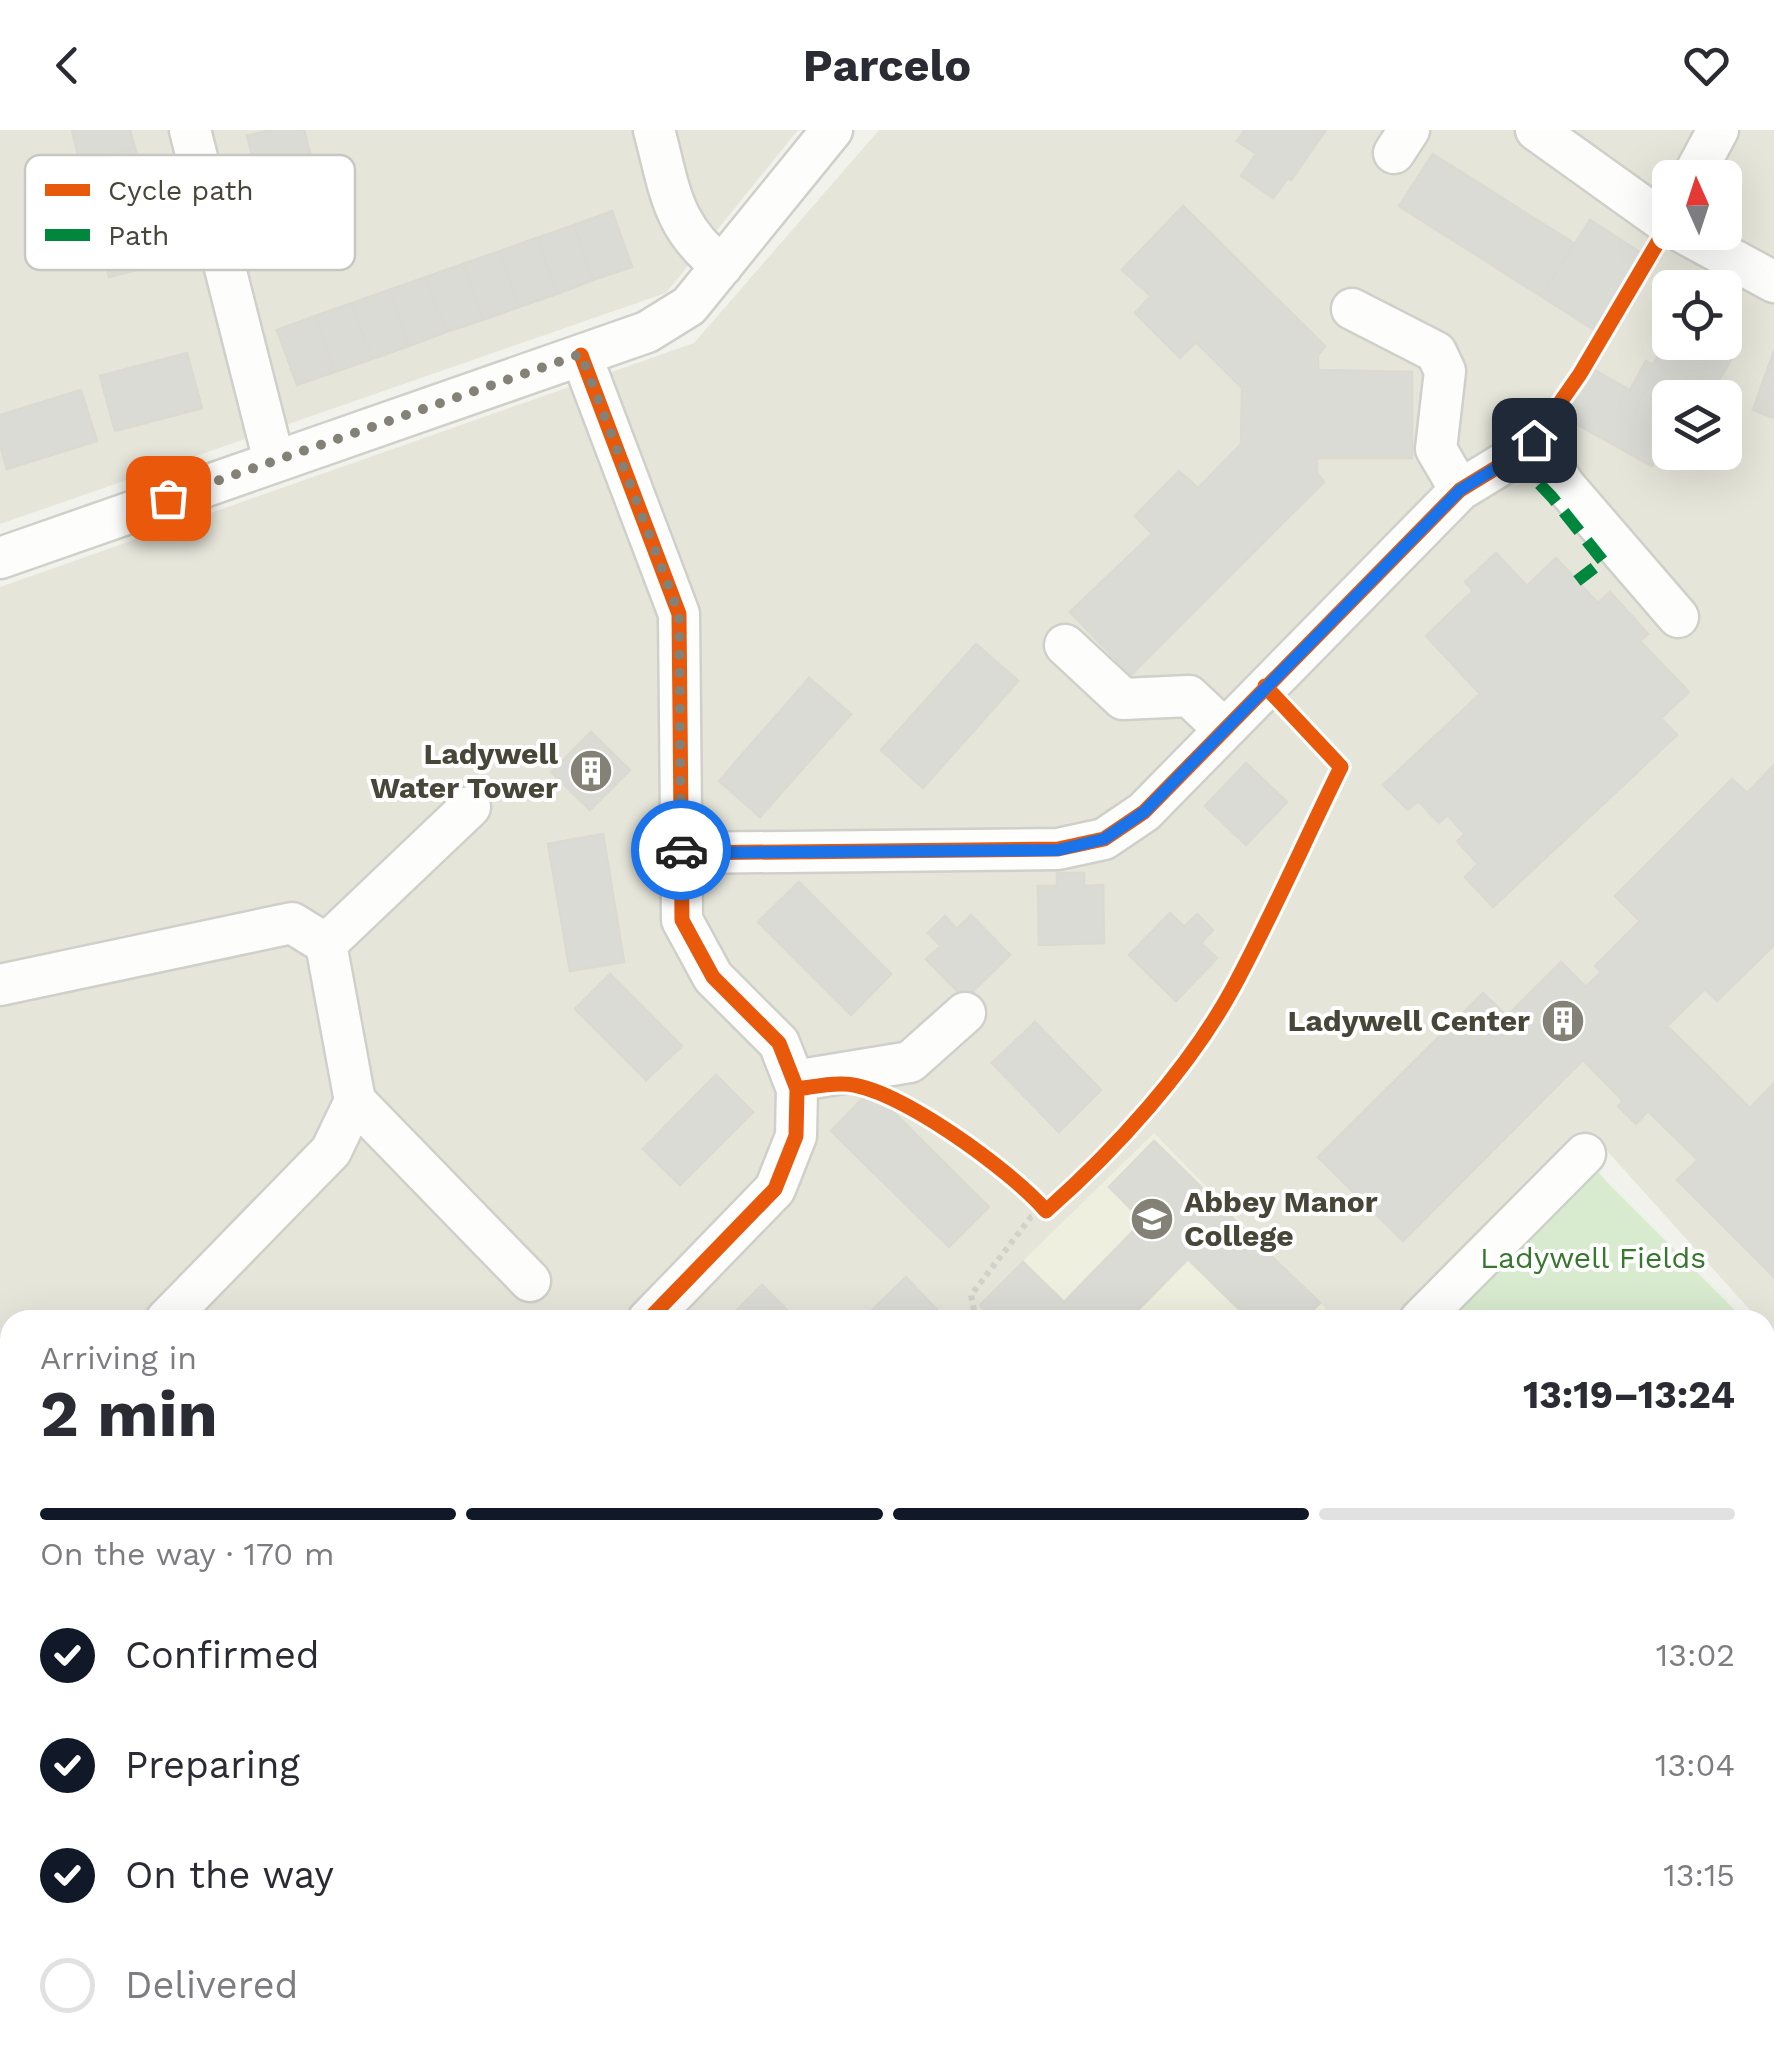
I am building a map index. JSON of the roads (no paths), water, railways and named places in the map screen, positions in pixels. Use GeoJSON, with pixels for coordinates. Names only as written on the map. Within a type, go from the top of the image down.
{"type":"FeatureCollection","features":[{"type":"Feature","properties":{"kind":"street"},"geometry":{"type":"LineString","coordinates":[[190,130],[196,155]]}},
{"type":"Feature","properties":{"kind":"street"},"geometry":{"type":"LineString","coordinates":[[654,130],[677,219],[701,250],[722,266]]}},
{"type":"Feature","properties":{"kind":"street"},"geometry":{"type":"LineString","coordinates":[[0,558],[647,332],[689,306],[832,130]]}},
{"type":"Feature","properties":{"kind":"street"},"geometry":{"type":"LineString","coordinates":[[1536,130],[1652,211]]}},
{"type":"Feature","properties":{"kind":"street"},"geometry":{"type":"LineString","coordinates":[[1702,160],[1718,130]]}},
{"type":"Feature","properties":{"kind":"street"},"geometry":{"type":"LineString","coordinates":[[1716,250],[1774,282]]}},
{"type":"Feature","properties":{"kind":"street"},"geometry":{"type":"LineString","coordinates":[[226,270],[274,461]]}},
{"type":"Feature","properties":{"kind":"street"},"geometry":{"type":"LineString","coordinates":[[1352,309],[1436,352],[1445,371],[1436,450],[1460,490]]}},
{"type":"Feature","properties":{"kind":"street"},"geometry":{"type":"LineString","coordinates":[[581,354],[679,614],[682,920],[713,977],[779,1043],[797,1089],[796,1136],[774,1189],[658,1310]]}},
{"type":"Feature","properties":{"kind":"street"},"geometry":{"type":"LineString","coordinates":[[681,853],[1058,850],[1104,839],[1144,812],[1460,490],[1534,440],[1564,486],[1678,617]]}},
{"type":"Feature","properties":{"kind":"street"},"geometry":{"type":"LineString","coordinates":[[1065,645],[1123,699],[1188,696],[1224,729]]}},
{"type":"Feature","properties":{"kind":"street"},"geometry":{"type":"LineString","coordinates":[[326,944],[470,808]]}},
{"type":"Feature","properties":{"kind":"street"},"geometry":{"type":"LineString","coordinates":[[0,984],[292,923],[326,944],[355,1101],[530,1281]]}},
{"type":"Feature","properties":{"kind":"street"},"geometry":{"type":"LineString","coordinates":[[794,1081],[910,1062],[966,1013]]}},
{"type":"Feature","properties":{"kind":"street"},"geometry":{"type":"LineString","coordinates":[[176,1310],[331,1150],[355,1101]]}},
{"type":"Feature","properties":{"kind":"street"},"geometry":{"type":"LineString","coordinates":[[1430,1310],[1584,1154]]}},
{"type":"Feature","properties":{"kind":"place","name":"Ladywell Water Tower"},"geometry":{"type":"Point","coordinates":[591,771]}},
{"type":"Feature","properties":{"kind":"place","name":"Ladywell Center"},"geometry":{"type":"Point","coordinates":[1563,1021]}},
{"type":"Feature","properties":{"kind":"place","name":"Abbey Manor College"},"geometry":{"type":"Point","coordinates":[1152,1219]}},
{"type":"Feature","properties":{"kind":"park label","name":"Ladywell Fields"},"geometry":{"type":"Point","coordinates":[1593,1258]}}]}
